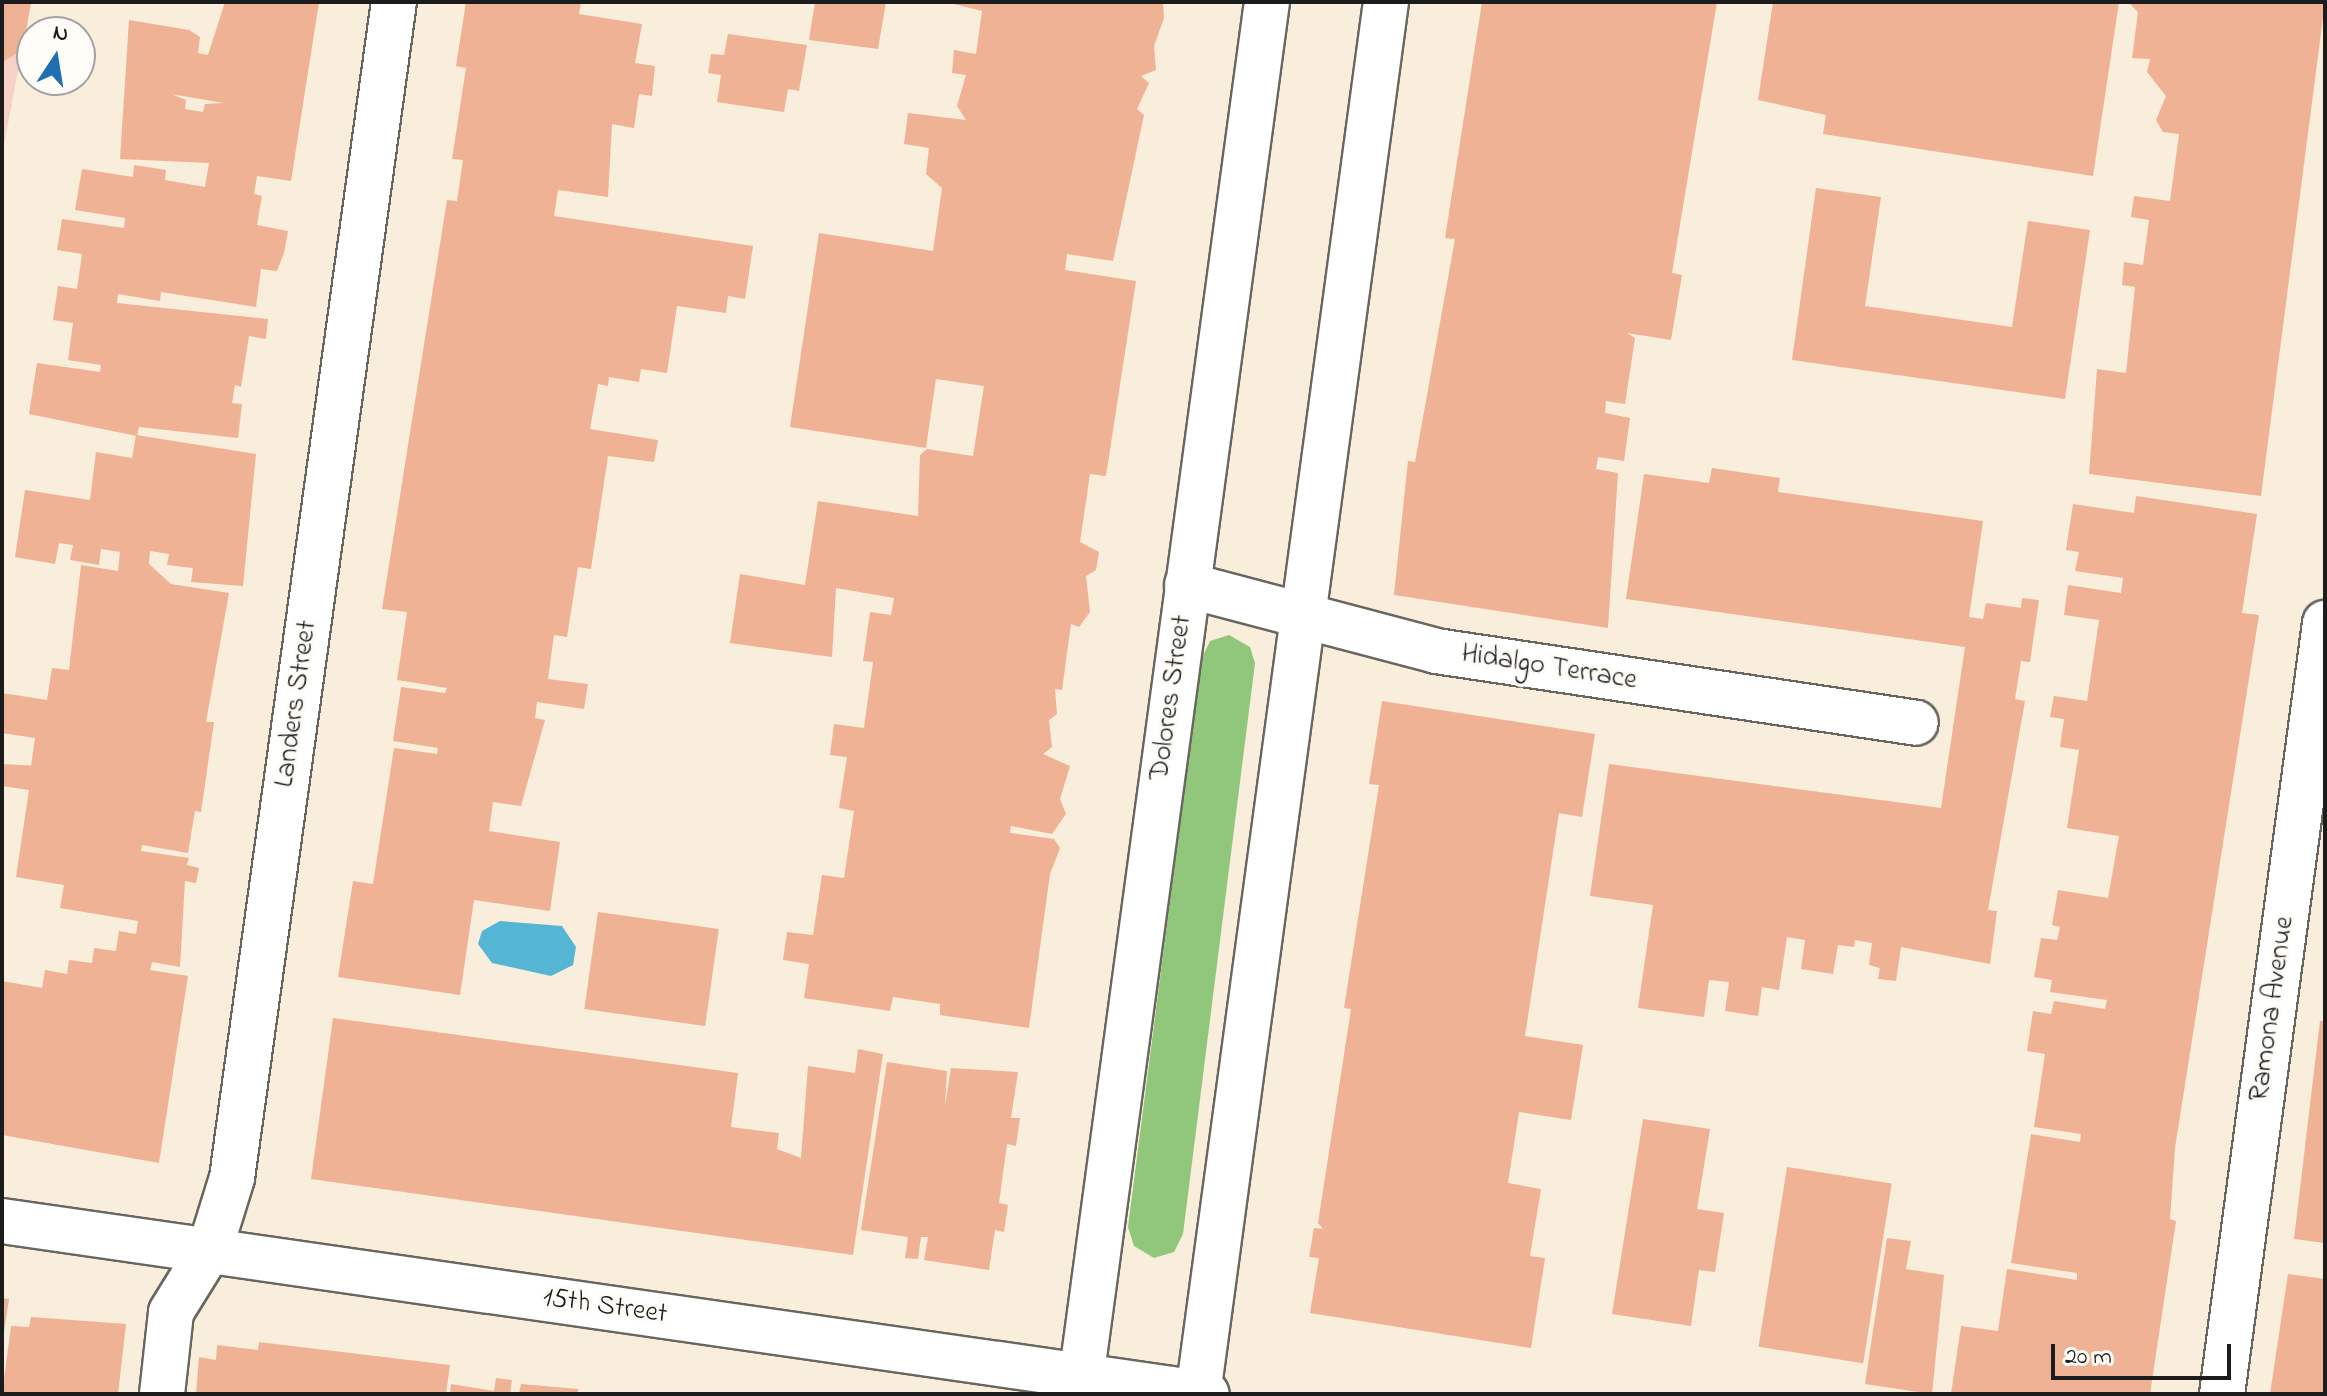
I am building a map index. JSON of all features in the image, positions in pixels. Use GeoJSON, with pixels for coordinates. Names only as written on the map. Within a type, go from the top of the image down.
{"type":"FeatureCollection","features":[{"type":"Feature","properties":{"kind":"street","name":"Landers Street"},"geometry":{"type":"LineString","coordinates":[[162,1394],[171,1312],[210,1249],[232,1178],[394,2]]}},
{"type":"Feature","properties":{"kind":"street","name":"Dolores Street"},"geometry":{"type":"LineString","coordinates":[[1080,1386],[1267,2]]}},
{"type":"Feature","properties":{"kind":"street"},"geometry":{"type":"LineString","coordinates":[[1198,1394],[1386,2]]}},
{"type":"Feature","properties":{"kind":"street","name":"Hidalgo Terrace"},"geometry":{"type":"LineString","coordinates":[[1187,585],[1436,651],[1916,723]]}},
{"type":"Feature","properties":{"kind":"street","name":"Ramona Avenue"},"geometry":{"type":"LineString","coordinates":[[2222,1394],[2325,623]]}},
{"type":"Feature","properties":{"kind":"street","name":"15th Street"},"geometry":{"type":"LineString","coordinates":[[2,1221],[210,1249],[1080,1386],[1207,1394]]}},
{"type":"Feature","properties":{"kind":"shaded area"},"geometry":{"type":"Polygon","coordinates":[[[2,2],[31,2],[28,16],[16,16],[16,81],[2,155],[2,2]]]}},
{"type":"Feature","properties":{"kind":"green space"},"geometry":{"type":"Polygon","coordinates":[[[1229,635],[1250,647],[1255,663],[1183,1234],[1174,1252],[1154,1258],[1134,1246],[1128,1227],[1201,660],[1210,641],[1229,635]]]}},
{"type":"Feature","properties":{"kind":"water"},"geometry":{"type":"Polygon","coordinates":[[[500,921],[562,926],[576,947],[573,965],[551,976],[492,963],[478,944],[482,931],[500,921]]]}},
{"type":"Feature","properties":{"kind":"building"},"geometry":{"type":"Polygon","coordinates":[[[2,2],[31,2],[29,16],[16,16],[16,54],[2,62],[2,2]]]}},
{"type":"Feature","properties":{"kind":"building"},"geometry":{"type":"Polygon","coordinates":[[[225,2],[319,2],[291,181],[257,176],[254,194],[262,196],[257,225],[288,231],[277,271],[261,269],[256,307],[161,292],[160,301],[118,294],[117,303],[268,319],[266,339],[249,336],[241,387],[235,385],[232,403],[242,404],[238,438],[139,427],[137,436],[29,414],[37,363],[100,372],[101,365],[68,360],[73,323],[53,320],[58,286],[77,289],[82,254],[57,250],[62,219],[124,228],[125,218],[75,210],[82,169],[133,177],[134,165],[166,170],[165,180],[205,187],[209,163],[120,159],[129,20],[189,30],[200,37],[198,53],[208,55],[225,2]],[[171,94],[186,100],[185,109],[203,112],[205,104],[224,103],[171,94]]]}},
{"type":"Feature","properties":{"kind":"building"},"geometry":{"type":"Polygon","coordinates":[[[466,2],[581,2],[579,14],[642,24],[635,63],[655,66],[652,96],[639,94],[634,128],[612,124],[608,197],[558,190],[554,216],[753,246],[745,299],[728,296],[726,313],[677,306],[667,373],[641,369],[639,382],[609,377],[608,386],[598,384],[590,429],[658,440],[654,462],[608,456],[591,569],[578,567],[567,637],[554,635],[548,679],[588,684],[584,709],[537,702],[535,718],[545,720],[521,806],[493,802],[489,831],[560,842],[550,911],[474,900],[460,995],[338,977],[353,881],[373,884],[394,748],[437,754],[438,748],[393,741],[401,687],[445,693],[447,688],[397,680],[407,612],[382,609],[447,200],[457,201],[463,160],[452,159],[466,68],[456,66],[466,2]]]}},
{"type":"Feature","properties":{"kind":"building"},"geometry":{"type":"Polygon","coordinates":[[[815,2],[886,2],[878,49],[809,40],[815,2]]]}},
{"type":"Feature","properties":{"kind":"building"},"geometry":{"type":"Polygon","coordinates":[[[946,2],[1163,2],[1164,18],[1154,46],[1156,70],[1141,76],[1149,83],[1137,109],[1144,115],[1113,261],[1067,254],[1065,270],[1136,281],[1106,476],[1090,474],[1080,542],[1099,552],[1096,570],[1086,576],[1090,612],[1079,627],[1071,624],[1062,690],[1055,689],[1057,714],[1049,720],[1052,747],[1043,754],[1070,766],[1060,799],[1066,814],[1052,834],[1011,826],[1010,833],[1054,839],[1060,848],[1050,874],[1029,1028],[940,1015],[940,1004],[893,997],[890,1011],[804,998],[809,964],[783,960],[787,932],[813,935],[822,875],[844,878],[854,811],[839,808],[847,757],[830,755],[834,724],[864,728],[873,662],[863,661],[870,612],[891,615],[894,598],[836,588],[832,657],[730,643],[740,574],[805,585],[818,501],[918,516],[920,455],[927,449],[973,456],[984,386],[936,379],[926,448],[790,427],[819,233],[933,251],[942,188],[926,174],[929,148],[904,144],[908,113],[966,120],[957,106],[966,75],[952,73],[954,50],[976,54],[982,11],[946,2]]]}},
{"type":"Feature","properties":{"kind":"building"},"geometry":{"type":"Polygon","coordinates":[[[1482,2],[1717,2],[1672,273],[1682,275],[1671,340],[1627,333],[1635,338],[1625,404],[1606,401],[1605,413],[1630,418],[1624,461],[1598,457],[1596,469],[1618,473],[1608,628],[1394,595],[1408,461],[1415,462],[1455,239],[1445,238],[1482,2]]]}},
{"type":"Feature","properties":{"kind":"building"},"geometry":{"type":"Polygon","coordinates":[[[1773,2],[2119,2],[2093,176],[1823,134],[1826,115],[1758,100],[1773,2]]]}},
{"type":"Feature","properties":{"kind":"building"},"geometry":{"type":"Polygon","coordinates":[[[2128,2],[2325,2],[2261,496],[2089,474],[2097,369],[2126,373],[2135,287],[2122,285],[2124,262],[2143,265],[2149,220],[2131,217],[2134,196],[2170,201],[2179,134],[2163,132],[2156,120],[2166,96],[2147,72],[2150,59],[2132,58],[2138,12],[2128,2]]]}},
{"type":"Feature","properties":{"kind":"building"},"geometry":{"type":"Polygon","coordinates":[[[728,34],[807,45],[799,91],[788,89],[784,112],[717,102],[721,75],[708,73],[711,54],[724,55],[728,34]]]}},
{"type":"Feature","properties":{"kind":"building"},"geometry":{"type":"Polygon","coordinates":[[[1816,188],[1881,197],[1865,306],[2012,327],[2028,221],[2090,230],[2065,399],[1792,360],[1816,188]]]}},
{"type":"Feature","properties":{"kind":"building"},"geometry":{"type":"Polygon","coordinates":[[[136,435],[256,454],[243,586],[191,582],[193,568],[167,565],[169,554],[150,551],[149,564],[171,584],[229,593],[206,722],[214,722],[201,812],[195,811],[188,853],[142,845],[141,851],[189,858],[187,865],[199,868],[196,883],[185,881],[180,967],[152,962],[150,970],[188,976],[159,1163],[2,1135],[2,981],[42,988],[45,970],[67,974],[69,960],[92,963],[94,948],[116,951],[119,931],[136,934],[138,921],[60,908],[64,885],[16,877],[29,790],[2,786],[2,764],[31,766],[35,738],[2,733],[2,693],[47,700],[52,668],[69,670],[81,565],[118,571],[120,552],[101,549],[99,565],[70,560],[73,545],[59,543],[55,564],[15,557],[25,490],[90,500],[96,452],[132,458],[136,435]]]}},
{"type":"Feature","properties":{"kind":"building"},"geometry":{"type":"Polygon","coordinates":[[[1712,468],[1780,478],[1778,492],[1983,521],[1969,617],[1983,619],[1986,603],[2021,608],[2022,598],[2039,600],[2030,662],[2021,661],[2015,699],[2025,701],[1988,910],[1997,911],[1990,964],[1901,947],[1896,981],[1878,979],[1880,968],[1869,965],[1872,943],[1855,940],[1854,947],[1838,945],[1833,974],[1801,969],[1805,940],[1787,937],[1779,990],[1762,987],[1758,1016],[1725,1011],[1729,982],[1709,980],[1704,1017],[1638,1008],[1653,905],[1590,896],[1609,764],[1941,808],[1965,647],[1626,599],[1644,474],[1709,483],[1712,468]]]}},
{"type":"Feature","properties":{"kind":"building"},"geometry":{"type":"Polygon","coordinates":[[[2136,496],[2257,514],[2242,613],[2259,615],[2175,1148],[2170,1219],[2176,1221],[2150,1394],[1951,1394],[1961,1326],[1998,1331],[2007,1269],[2077,1280],[2077,1273],[2011,1263],[2031,1134],[2080,1142],[2081,1134],[2034,1127],[2045,1054],[2027,1051],[2033,1011],[2051,1014],[2054,1001],[2105,1009],[2107,1000],[2050,992],[2052,980],[2034,977],[2041,938],[2057,940],[2060,927],[2052,925],[2058,890],[2108,898],[2119,836],[2067,828],[2079,750],[2060,747],[2064,719],[2050,717],[2054,696],[2087,701],[2099,620],[2064,615],[2068,585],[2121,593],[2123,578],[2075,571],[2079,552],[2066,550],[2073,504],[2134,513],[2136,496]]]}},
{"type":"Feature","properties":{"kind":"building"},"geometry":{"type":"Polygon","coordinates":[[[1382,701],[1595,734],[1582,817],[1559,813],[1525,1036],[1583,1045],[1571,1120],[1519,1112],[1508,1183],[1541,1189],[1530,1256],[1545,1258],[1531,1348],[1310,1313],[1319,1258],[1309,1257],[1314,1228],[1323,1229],[1318,1223],[1351,1009],[1344,1008],[1379,785],[1369,784],[1382,701]]]}},
{"type":"Feature","properties":{"kind":"building"},"geometry":{"type":"Polygon","coordinates":[[[598,912],[719,929],[705,1026],[584,1009],[598,912]]]}},
{"type":"Feature","properties":{"kind":"building"},"geometry":{"type":"Polygon","coordinates":[[[333,1018],[738,1073],[731,1127],[779,1133],[777,1149],[801,1158],[808,1066],[855,1073],[858,1049],[883,1054],[853,1255],[311,1179],[333,1018]]]}},
{"type":"Feature","properties":{"kind":"building"},"geometry":{"type":"Polygon","coordinates":[[[2320,1021],[2325,1021],[2325,1243],[2294,1239],[2320,1021]]]}},
{"type":"Feature","properties":{"kind":"building"},"geometry":{"type":"Polygon","coordinates":[[[887,1062],[947,1071],[945,1106],[951,1068],[1018,1072],[1011,1118],[1020,1118],[1016,1146],[1007,1144],[999,1203],[1008,1205],[1004,1232],[995,1230],[989,1270],[924,1260],[928,1237],[921,1237],[918,1259],[905,1258],[908,1237],[861,1230],[887,1062]]]}},
{"type":"Feature","properties":{"kind":"building"},"geometry":{"type":"Polygon","coordinates":[[[1643,1119],[1710,1129],[1697,1209],[1724,1213],[1715,1272],[1699,1270],[1691,1326],[1612,1314],[1643,1119]]]}},
{"type":"Feature","properties":{"kind":"building"},"geometry":{"type":"Polygon","coordinates":[[[1787,1167],[1892,1184],[1863,1363],[1759,1347],[1787,1167]]]}},
{"type":"Feature","properties":{"kind":"building"},"geometry":{"type":"Polygon","coordinates":[[[1887,1238],[1911,1241],[1906,1269],[1944,1275],[1932,1394],[1865,1384],[1887,1238]]]}},
{"type":"Feature","properties":{"kind":"building"},"geometry":{"type":"Polygon","coordinates":[[[2288,1274],[2325,1279],[2325,1394],[2270,1394],[2288,1274]]]}},
{"type":"Feature","properties":{"kind":"building"},"geometry":{"type":"Polygon","coordinates":[[[2,1298],[9,1299],[4,1332],[2,1332],[2,1298]]]}},
{"type":"Feature","properties":{"kind":"building"},"geometry":{"type":"Polygon","coordinates":[[[31,1317],[126,1324],[118,1394],[2,1394],[11,1326],[29,1327],[31,1317]]]}},
{"type":"Feature","properties":{"kind":"building"},"geometry":{"type":"Polygon","coordinates":[[[259,1342],[450,1365],[446,1394],[196,1394],[199,1357],[216,1360],[217,1345],[258,1350],[259,1342]]]}},
{"type":"Feature","properties":{"kind":"building"},"geometry":{"type":"Polygon","coordinates":[[[496,1378],[512,1380],[510,1394],[450,1394],[451,1384],[494,1391],[496,1378]]]}},
{"type":"Feature","properties":{"kind":"building"},"geometry":{"type":"Polygon","coordinates":[[[521,1384],[578,1389],[578,1394],[519,1394],[521,1384]]]}}]}
